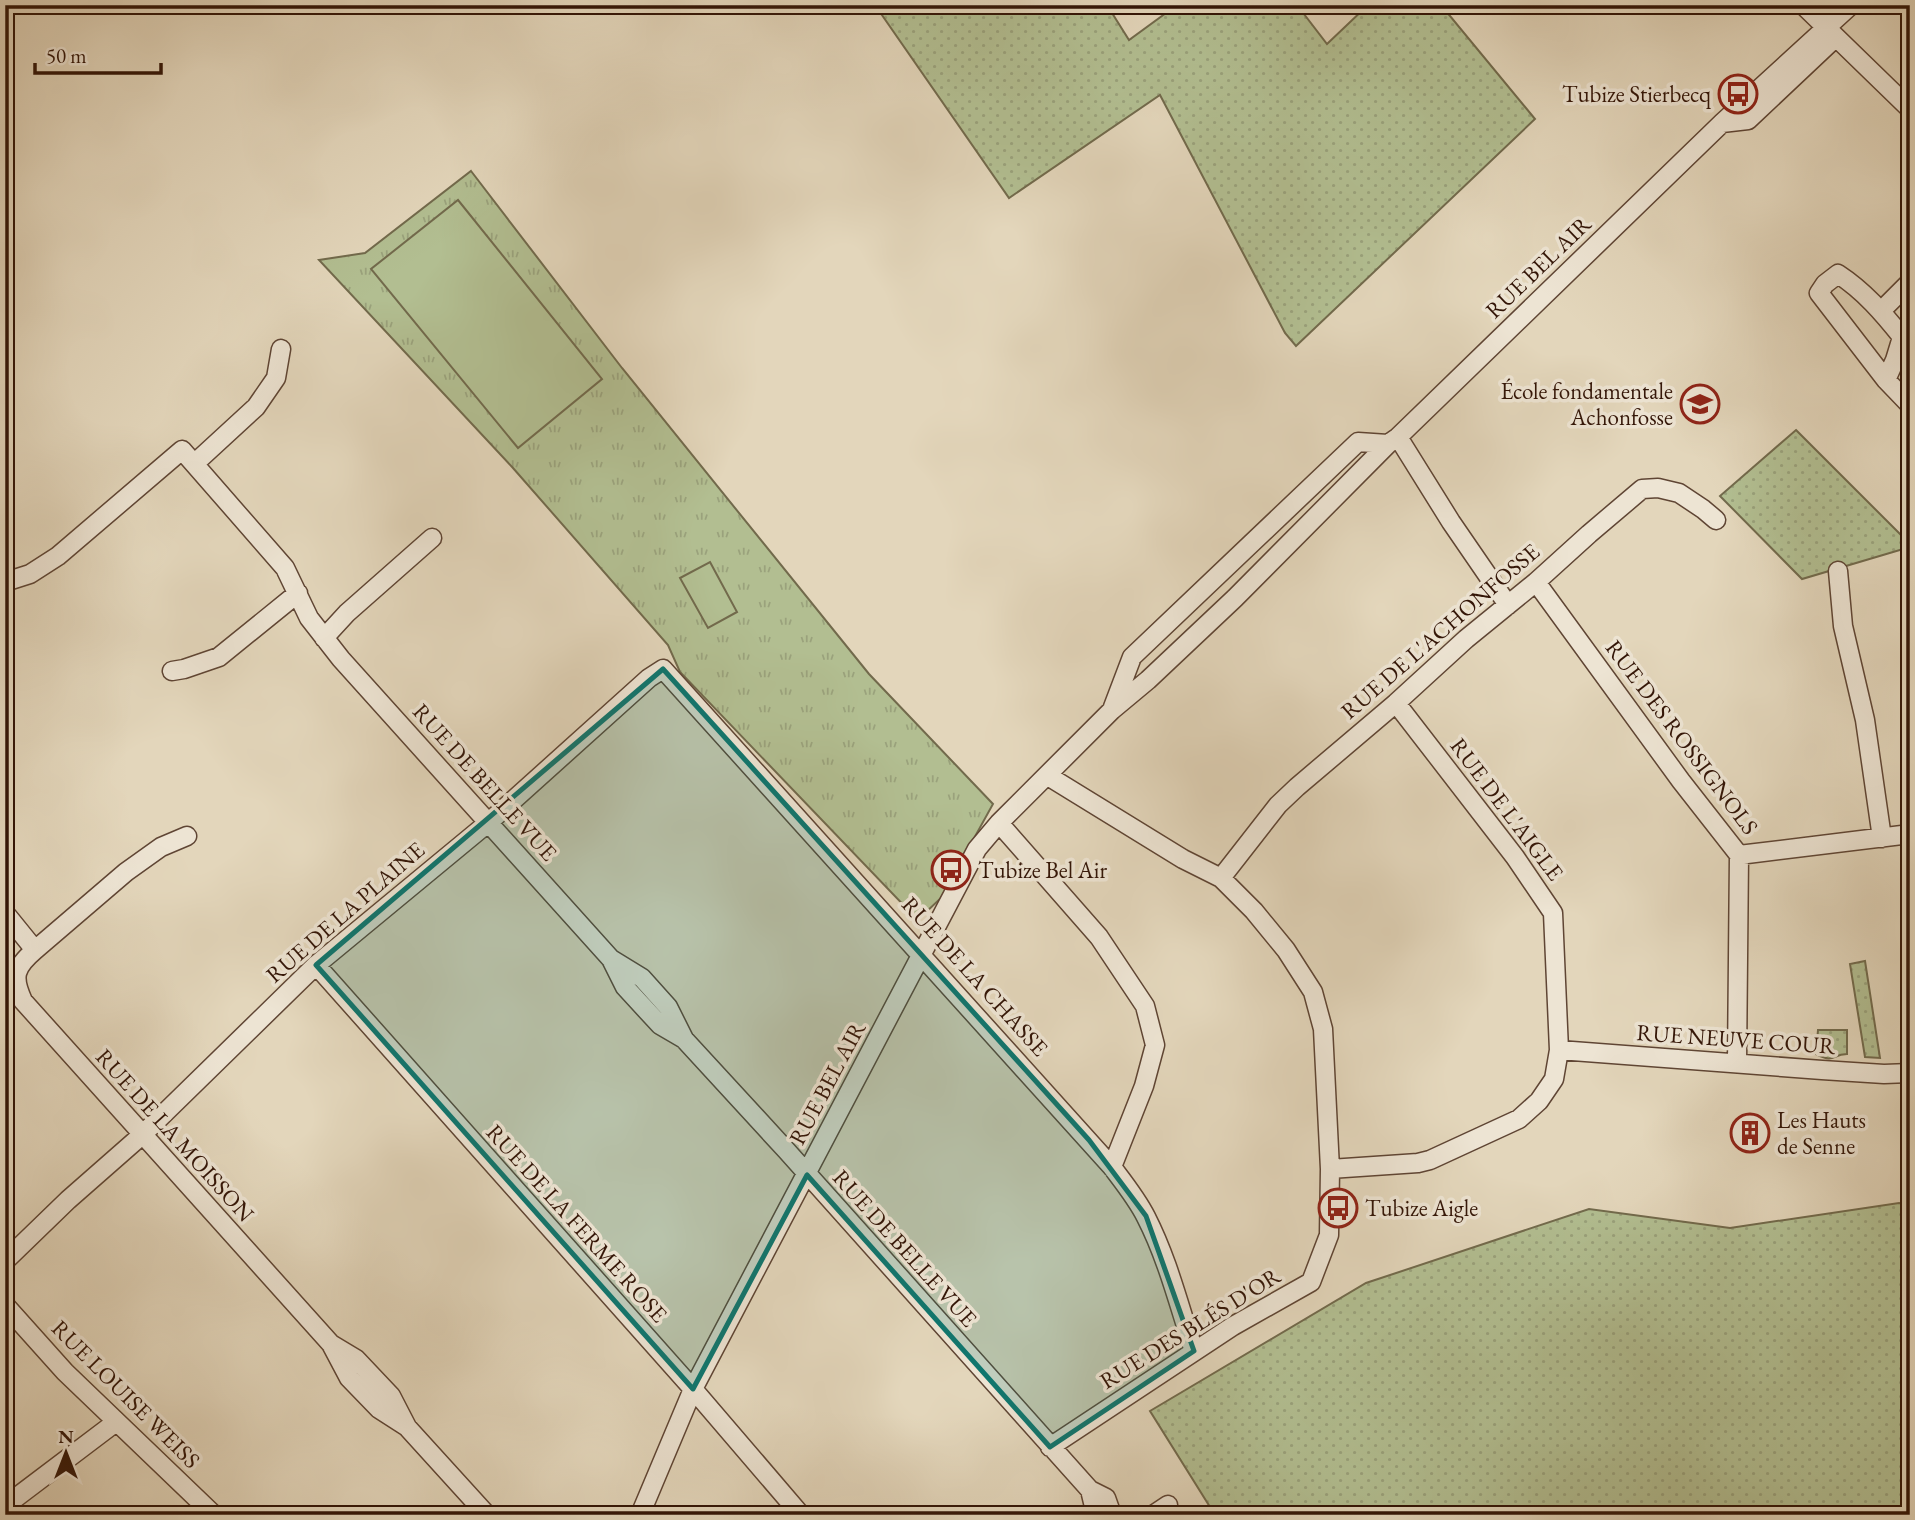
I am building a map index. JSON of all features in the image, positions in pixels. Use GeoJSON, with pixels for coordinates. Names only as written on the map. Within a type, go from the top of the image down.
{"type":"FeatureCollection","features":[{"type":"Feature","properties":{"kind":"street"},"geometry":{"type":"LineString","coordinates":[[1803,5],[1910,109]]}},
{"type":"Feature","properties":{"kind":"street","name":"RUE BEL AIR"},"geometry":{"type":"LineString","coordinates":[[640,1515],[692,1390],[977,849],[999,823],[1112,710],[1149,680],[1235,598],[1393,440],[1722,124],[1830,34],[1851,5]]}},
{"type":"Feature","properties":{"kind":"street"},"geometry":{"type":"LineString","coordinates":[[1886,380],[1902,337],[1857,286],[1838,274],[1825,284],[1819,293],[1886,380],[1910,405]]}},
{"type":"Feature","properties":{"kind":"street"},"geometry":{"type":"LineString","coordinates":[[1881,311],[1910,282]]}},
{"type":"Feature","properties":{"kind":"street"},"geometry":{"type":"LineString","coordinates":[[5,582],[30,574],[58,556],[256,407],[275,378],[281,349]]}},
{"type":"Feature","properties":{"kind":"street"},"geometry":{"type":"LineString","coordinates":[[1393,440],[1508,605]]}},
{"type":"Feature","properties":{"kind":"street","name":"RUE BEL AIR"},"geometry":{"type":"LineString","coordinates":[[1112,710],[1132,657],[1358,442],[1393,440]]}},
{"type":"Feature","properties":{"kind":"street","name":"RUE DE BELLE VUE"},"geometry":{"type":"LineString","coordinates":[[188,457],[285,568],[309,618],[341,660],[611,959],[642,978],[668,1007],[684,1039],[1050,1447],[1090,1490],[1106,1498],[1112,1515]]}},
{"type":"Feature","properties":{"kind":"street","name":"RUE DE L'ACHONFOSSE"},"geometry":{"type":"LineString","coordinates":[[1221,878],[1278,805],[1642,489],[1658,488],[1679,493],[1716,520]]}},
{"type":"Feature","properties":{"kind":"street"},"geometry":{"type":"LineString","coordinates":[[324,638],[347,613],[432,538]]}},
{"type":"Feature","properties":{"kind":"street"},"geometry":{"type":"LineString","coordinates":[[1838,571],[1843,626],[1864,720],[1882,838]]}},
{"type":"Feature","properties":{"kind":"street","name":"RUE DES ROSSIGNOLS"},"geometry":{"type":"LineString","coordinates":[[1536,582],[1681,782],[1739,855],[1737,1063]]}},
{"type":"Feature","properties":{"kind":"street"},"geometry":{"type":"LineString","coordinates":[[172,671],[219,657],[298,593]]}},
{"type":"Feature","properties":{"kind":"street","name":"RUE DE LA PLAINE"},"geometry":{"type":"LineString","coordinates":[[5,1261],[68,1200],[142,1135],[316,965],[489,822],[649,678],[663,669]]}},
{"type":"Feature","properties":{"kind":"street","name":"RUE DE LA CHASSE"},"geometry":{"type":"LineString","coordinates":[[663,669],[1112,1167],[1140,1206],[1162,1252],[1194,1351]]}},
{"type":"Feature","properties":{"kind":"street","name":"RUE DE L'AIGLE"},"geometry":{"type":"LineString","coordinates":[[1329,1168],[1430,1160],[1519,1119],[1539,1101],[1553,1079],[1559,1051],[1553,913],[1515,857],[1396,703]]}},
{"type":"Feature","properties":{"kind":"street","name":"RUE DES BLÉS D'OR"},"geometry":{"type":"LineString","coordinates":[[1048,776],[1183,859],[1221,878],[1254,911],[1286,950],[1313,992],[1323,1029],[1329,1168],[1329,1235],[1311,1282],[1233,1326],[1050,1447]]}},
{"type":"Feature","properties":{"kind":"street"},"geometry":{"type":"LineString","coordinates":[[999,823],[1099,937],[1144,1006],[1155,1045],[1144,1086],[1112,1167]]}},
{"type":"Feature","properties":{"kind":"street"},"geometry":{"type":"LineString","coordinates":[[1739,855],[1910,834]]}},
{"type":"Feature","properties":{"kind":"street","name":"RUE DE LA MOISSON"},"geometry":{"type":"LineString","coordinates":[[187,836],[162,847],[126,872],[24,960],[18,970],[16,985],[23,1001],[331,1345],[356,1359],[391,1396],[407,1427],[487,1515]]}},
{"type":"Feature","properties":{"kind":"street"},"geometry":{"type":"LineString","coordinates":[[5,913],[34,950]]}},
{"type":"Feature","properties":{"kind":"street","name":"RUE DE LA FERME ROSE"},"geometry":{"type":"LineString","coordinates":[[316,965],[801,1515]]}},
{"type":"Feature","properties":{"kind":"street","name":"RUE NEUVE COUR"},"geometry":{"type":"LineString","coordinates":[[1559,1051],[1884,1074],[1910,1073]]}},
{"type":"Feature","properties":{"kind":"street","name":"RUE LOUISE WEISS"},"geometry":{"type":"LineString","coordinates":[[5,1305],[65,1372],[214,1515]]}},
{"type":"Feature","properties":{"kind":"street"},"geometry":{"type":"LineString","coordinates":[[5,1506],[116,1422]]}},
{"type":"Feature","properties":{"kind":"street","name":"RUE DE BELLE VUE"},"geometry":{"type":"LineString","coordinates":[[1090,1490],[1096,1515]]}},
{"type":"Feature","properties":{"kind":"highlighted area"},"geometry":{"type":"Polygon","coordinates":[[[663,669],[1089,1140],[1146,1216],[1194,1351],[1050,1447],[807,1175],[693,1389],[316,965],[663,669]]]}},
{"type":"Feature","properties":{"kind":"green space"},"geometry":{"type":"Polygon","coordinates":[[[875,5],[1107,5],[1129,40],[1177,5],[1297,5],[1327,44],[1368,5],[1441,5],[1535,119],[1296,346],[1285,333],[1160,95],[1009,198],[875,5]]]}},
{"type":"Feature","properties":{"kind":"green space"},"geometry":{"type":"Polygon","coordinates":[[[471,171],[622,368],[869,674],[993,804],[941,898],[924,914],[913,915],[680,672],[668,645],[513,468],[319,260],[365,253],[471,171]]]}},
{"type":"Feature","properties":{"kind":"green space"},"geometry":{"type":"Polygon","coordinates":[[[458,200],[602,379],[518,448],[371,269],[458,200]]]}},
{"type":"Feature","properties":{"kind":"green space"},"geometry":{"type":"Polygon","coordinates":[[[1796,430],[1910,547],[1802,579],[1720,496],[1796,430]]]}},
{"type":"Feature","properties":{"kind":"green space"},"geometry":{"type":"Polygon","coordinates":[[[710,562],[737,612],[708,628],[680,578],[710,562]]]}},
{"type":"Feature","properties":{"kind":"green space"},"geometry":{"type":"Polygon","coordinates":[[[1865,961],[1880,1058],[1865,1057],[1850,964],[1865,961]]]}},
{"type":"Feature","properties":{"kind":"green space"},"geometry":{"type":"Polygon","coordinates":[[[1818,1030],[1847,1030],[1847,1054],[1830,1058],[1816,1054],[1818,1030]]]}},
{"type":"Feature","properties":{"kind":"green space"},"geometry":{"type":"Polygon","coordinates":[[[1899,1203],[1910,1206],[1910,1515],[1215,1515],[1150,1411],[1366,1283],[1589,1209],[1730,1228],[1899,1203]]]}},
{"type":"Feature","properties":{"kind":"place","name":"Tubize Stierbecq"},"geometry":{"type":"Point","coordinates":[1738,94]}},
{"type":"Feature","properties":{"kind":"place","name":"École fondamentale Achonfosse"},"geometry":{"type":"Point","coordinates":[1700,404]}},
{"type":"Feature","properties":{"kind":"place","name":"Tubize Bel Air"},"geometry":{"type":"Point","coordinates":[951,870]}},
{"type":"Feature","properties":{"kind":"place","name":"Les Hauts de Senne"},"geometry":{"type":"Point","coordinates":[1750,1133]}},
{"type":"Feature","properties":{"kind":"place","name":"Tubize Aigle"},"geometry":{"type":"Point","coordinates":[1338,1208]}}]}
